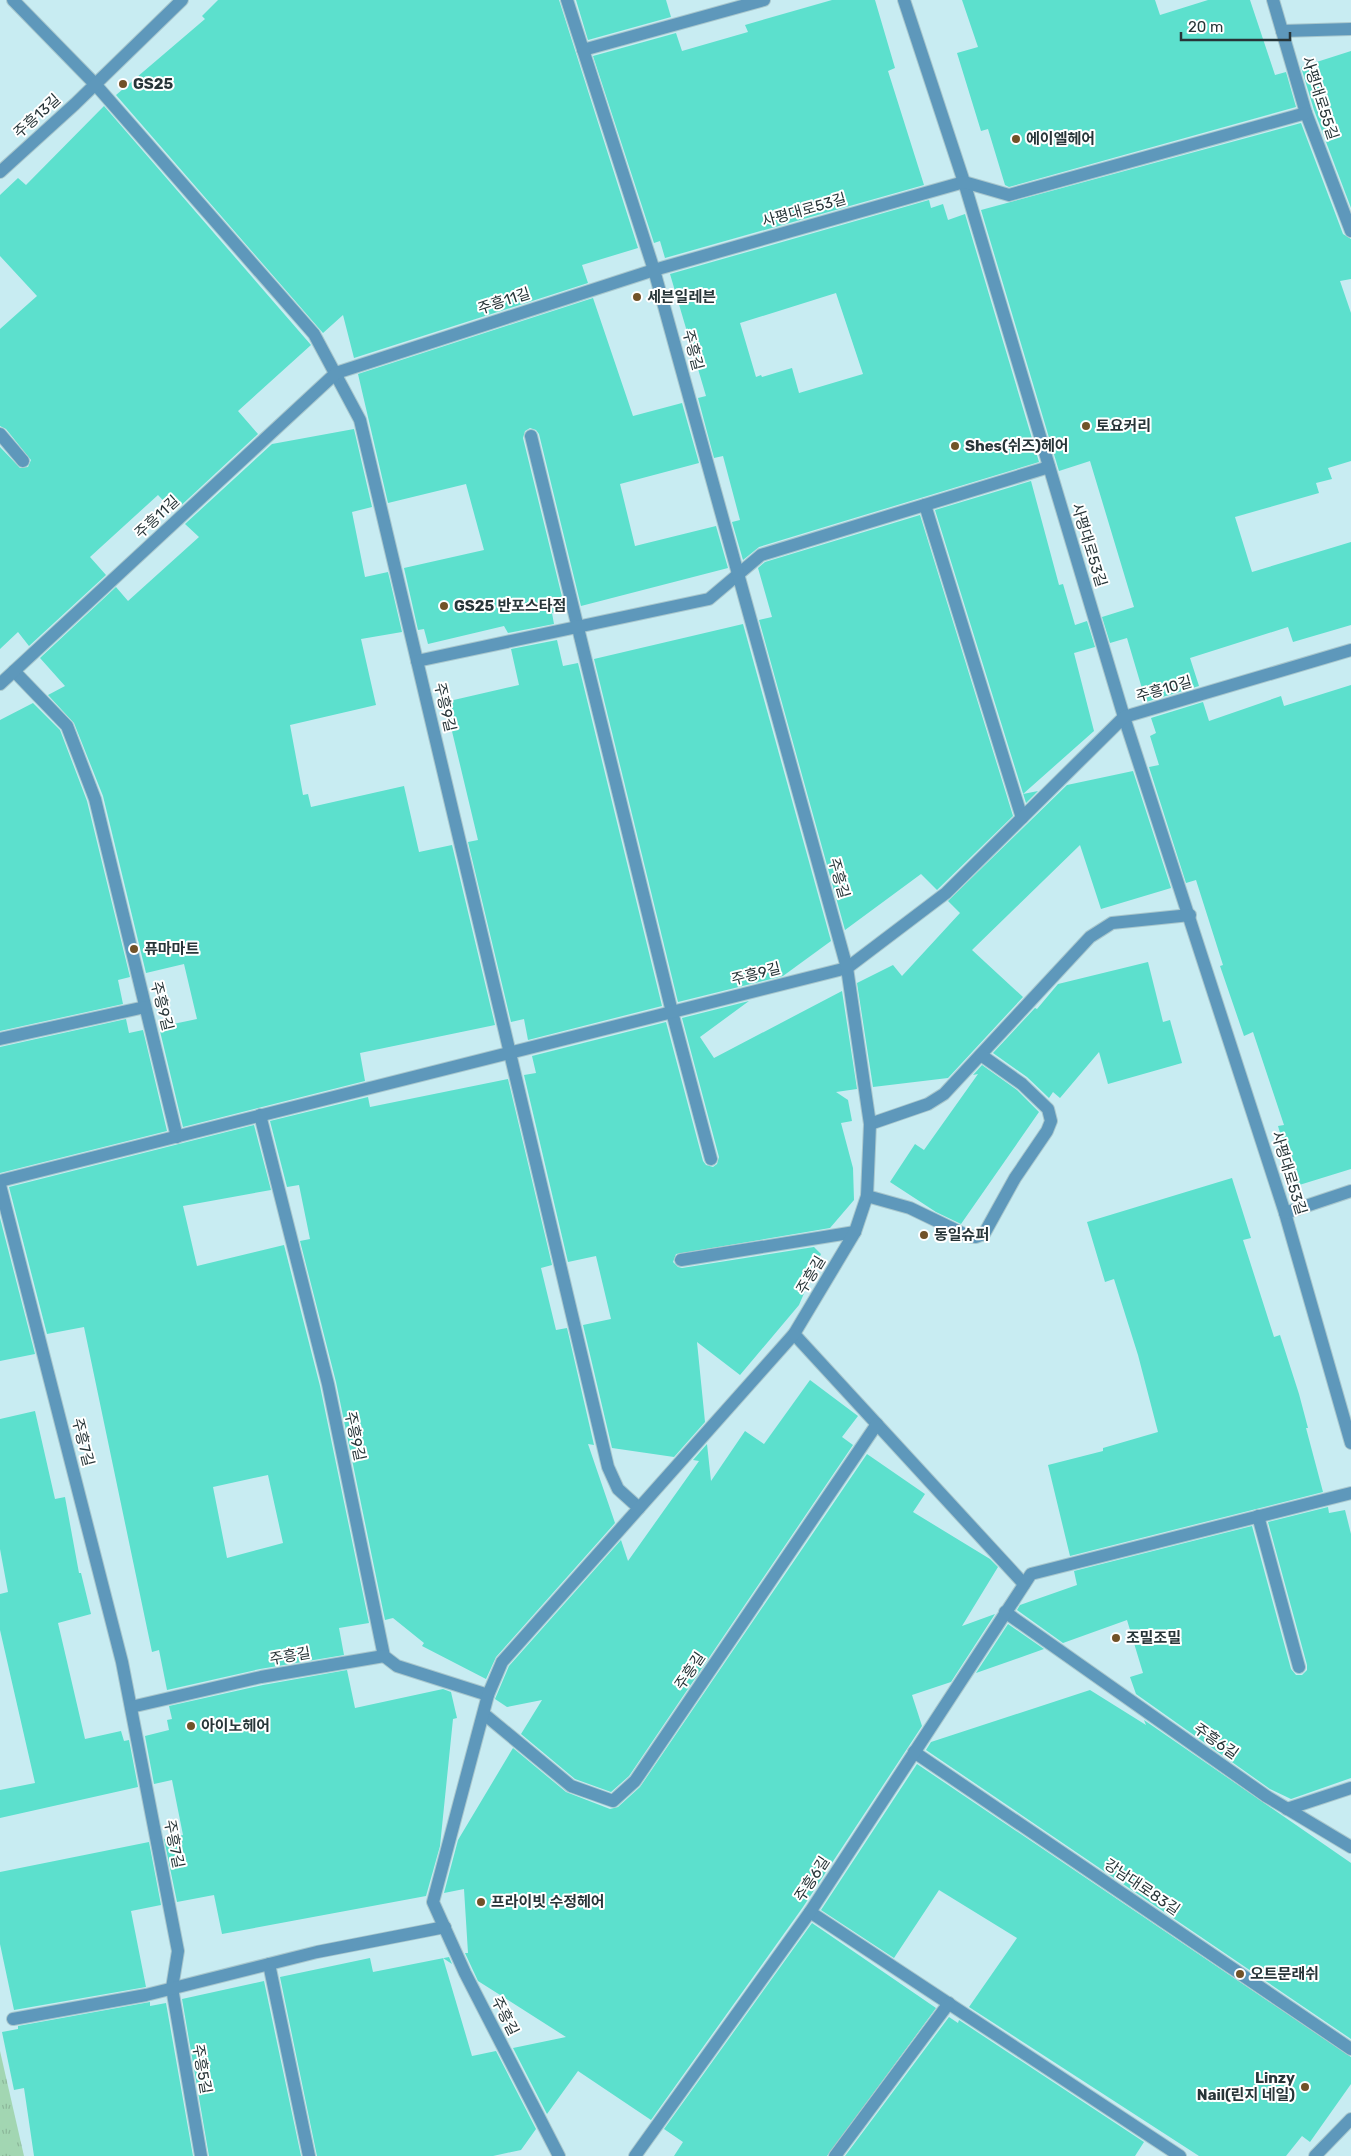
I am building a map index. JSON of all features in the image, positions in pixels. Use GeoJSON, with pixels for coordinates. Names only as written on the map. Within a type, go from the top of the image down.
{"type":"FeatureCollection","features":[{"type":"Feature","properties":{"kind":"street"},"geometry":{"type":"LineString","coordinates":[[13,0],[95,84],[314,334],[336,373]]}},
{"type":"Feature","properties":{"kind":"street","name":"주흥13길"},"geometry":{"type":"LineString","coordinates":[[0,172],[182,0]]}},
{"type":"Feature","properties":{"kind":"street","name":"주흥길"},"geometry":{"type":"LineString","coordinates":[[560,2156],[465,1973],[433,1902],[471,1752],[484,1714],[488,1694],[502,1662],[794,1334],[855,1232],[867,1196],[870,1124],[847,968],[654,270],[567,0]]}},
{"type":"Feature","properties":{"kind":"street"},"geometry":{"type":"LineString","coordinates":[[583,50],[764,0]]}},
{"type":"Feature","properties":{"kind":"street","name":"사평대로53길"},"geometry":{"type":"LineString","coordinates":[[904,0],[964,182],[1124,718],[1190,915],[1284,1213],[1351,1444]]}},
{"type":"Feature","properties":{"kind":"street","name":"사평대로55길"},"geometry":{"type":"LineString","coordinates":[[1273,0],[1306,113],[1351,231]]}},
{"type":"Feature","properties":{"kind":"street"},"geometry":{"type":"LineString","coordinates":[[1282,30],[1351,29]]}},
{"type":"Feature","properties":{"kind":"street"},"geometry":{"type":"LineString","coordinates":[[964,182],[1009,195],[1306,113]]}},
{"type":"Feature","properties":{"kind":"street","name":"사평대로53길"},"geometry":{"type":"LineString","coordinates":[[654,270],[964,182]]}},
{"type":"Feature","properties":{"kind":"street","name":"주흥11길"},"geometry":{"type":"LineString","coordinates":[[0,684],[336,373],[654,270]]}},
{"type":"Feature","properties":{"kind":"street","name":"주흥9길"},"geometry":{"type":"LineString","coordinates":[[336,373],[360,420],[608,1467],[618,1489],[639,1508]]}},
{"type":"Feature","properties":{"kind":"street"},"geometry":{"type":"LineString","coordinates":[[0,434],[23,461]]}},
{"type":"Feature","properties":{"kind":"street"},"geometry":{"type":"LineString","coordinates":[[531,436],[672,1012],[711,1159]]}},
{"type":"Feature","properties":{"kind":"street"},"geometry":{"type":"LineString","coordinates":[[417,661],[709,599],[761,554],[1049,467]]}},
{"type":"Feature","properties":{"kind":"street"},"geometry":{"type":"LineString","coordinates":[[925,505],[1022,818]]}},
{"type":"Feature","properties":{"kind":"street","name":"주흥10길"},"geometry":{"type":"LineString","coordinates":[[847,968],[946,893],[1124,718],[1351,650]]}},
{"type":"Feature","properties":{"kind":"street","name":"주흥9길"},"geometry":{"type":"LineString","coordinates":[[14,671],[67,726],[95,799],[177,1137]]}},
{"type":"Feature","properties":{"kind":"street"},"geometry":{"type":"LineString","coordinates":[[870,1124],[928,1104],[944,1094],[1090,937],[1112,923],[1190,915]]}},
{"type":"Feature","properties":{"kind":"street","name":"주흥9길"},"geometry":{"type":"LineString","coordinates":[[0,1181],[847,968]]}},
{"type":"Feature","properties":{"kind":"street"},"geometry":{"type":"LineString","coordinates":[[0,1039],[145,1007]]}},
{"type":"Feature","properties":{"kind":"street"},"geometry":{"type":"LineString","coordinates":[[867,1196],[910,1208],[968,1236],[976,1237],[984,1234],[1015,1178],[1047,1131],[1051,1121],[1048,1109],[1022,1084],[981,1055]]}},
{"type":"Feature","properties":{"kind":"street","name":"주흥9길"},"geometry":{"type":"LineString","coordinates":[[260,1115],[328,1384],[384,1656]]}},
{"type":"Feature","properties":{"kind":"street","name":"주흥7길"},"geometry":{"type":"LineString","coordinates":[[0,1185],[120,1652],[178,1951],[172,1988]]}},
{"type":"Feature","properties":{"kind":"street"},"geometry":{"type":"LineString","coordinates":[[1284,1213],[1351,1191]]}},
{"type":"Feature","properties":{"kind":"street","name":"주흥길"},"geometry":{"type":"LineString","coordinates":[[681,1260],[855,1232]]}},
{"type":"Feature","properties":{"kind":"street"},"geometry":{"type":"LineString","coordinates":[[794,1334],[1024,1584]]}},
{"type":"Feature","properties":{"kind":"street","name":"주흥길"},"geometry":{"type":"LineString","coordinates":[[484,1714],[571,1786],[613,1801],[635,1781],[877,1424]]}},
{"type":"Feature","properties":{"kind":"street","name":"주흥6길"},"geometry":{"type":"LineString","coordinates":[[635,2156],[810,1912],[1030,1574],[1351,1493]]}},
{"type":"Feature","properties":{"kind":"street"},"geometry":{"type":"LineString","coordinates":[[1258,1516],[1299,1667]]}},
{"type":"Feature","properties":{"kind":"street","name":"주흥6길"},"geometry":{"type":"LineString","coordinates":[[1005,1612],[1287,1809]]}},
{"type":"Feature","properties":{"kind":"street"},"geometry":{"type":"LineString","coordinates":[[384,1656],[397,1666],[488,1694]]}},
{"type":"Feature","properties":{"kind":"street","name":"주흥길"},"geometry":{"type":"LineString","coordinates":[[131,1707],[261,1678],[384,1656]]}},
{"type":"Feature","properties":{"kind":"street","name":"강남대로83길"},"geometry":{"type":"LineString","coordinates":[[914,1752],[1351,2049]]}},
{"type":"Feature","properties":{"kind":"street"},"geometry":{"type":"LineString","coordinates":[[1287,1809],[1351,1788]]}},
{"type":"Feature","properties":{"kind":"street"},"geometry":{"type":"LineString","coordinates":[[1287,1809],[1351,1847]]}},
{"type":"Feature","properties":{"kind":"street"},"geometry":{"type":"LineString","coordinates":[[810,1912],[1180,2156]]}},
{"type":"Feature","properties":{"kind":"street"},"geometry":{"type":"LineString","coordinates":[[13,2019],[172,1988],[317,1952],[444,1927]]}},
{"type":"Feature","properties":{"kind":"street"},"geometry":{"type":"LineString","coordinates":[[269,1964],[309,2156]]}},
{"type":"Feature","properties":{"kind":"street","name":"주흥5길"},"geometry":{"type":"LineString","coordinates":[[172,1988],[201,2156]]}},
{"type":"Feature","properties":{"kind":"street"},"geometry":{"type":"LineString","coordinates":[[835,2156],[949,2003]]}},
{"type":"Feature","properties":{"kind":"street"},"geometry":{"type":"LineString","coordinates":[[1315,2156],[1351,2119]]}},
{"type":"Feature","properties":{"kind":"green space"},"geometry":{"type":"Polygon","coordinates":[[[0,2051],[24,2156],[0,2156],[0,2051]]]}},
{"type":"Feature","properties":{"kind":"building"},"geometry":{"type":"Polygon","coordinates":[[[218,0],[559,0],[638,248],[582,265],[588,283],[354,358],[343,315],[323,333],[116,95],[205,19],[202,16],[218,0]]]}},
{"type":"Feature","properties":{"kind":"building"},"geometry":{"type":"Polygon","coordinates":[[[576,0],[666,0],[671,17],[588,40],[576,0]]]}},
{"type":"Feature","properties":{"kind":"building"},"geometry":{"type":"Polygon","coordinates":[[[832,0],[875,0],[895,68],[888,71],[924,185],[665,258],[660,241],[654,243],[593,56],[676,33],[682,51],[748,32],[745,25],[832,0]]]}},
{"type":"Feature","properties":{"kind":"building"},"geometry":{"type":"Polygon","coordinates":[[[962,0],[1155,0],[1160,15],[1208,0],[1250,0],[1275,75],[1286,72],[1296,107],[1009,187],[1005,185],[988,129],[981,131],[957,53],[978,47],[962,0]]]}},
{"type":"Feature","properties":{"kind":"building"},"geometry":{"type":"Polygon","coordinates":[[[1351,51],[1351,208],[1314,110],[1301,67],[1351,51]]]}},
{"type":"Feature","properties":{"kind":"building"},"geometry":{"type":"Polygon","coordinates":[[[104,106],[311,345],[238,411],[258,434],[174,512],[158,495],[90,557],[106,575],[29,646],[18,632],[0,649],[0,447],[20,468],[28,467],[31,460],[6,429],[0,426],[0,329],[37,296],[0,256],[0,195],[18,178],[26,185],[104,106]]]}},
{"type":"Feature","properties":{"kind":"building"},"geometry":{"type":"Polygon","coordinates":[[[1301,123],[1343,234],[1351,239],[1351,279],[1340,281],[1351,313],[1351,461],[1328,468],[1332,479],[1316,483],[1319,493],[1235,517],[1252,572],[1351,542],[1351,625],[1293,642],[1288,627],[1190,658],[1199,686],[1146,702],[1127,638],[1110,643],[1102,617],[1134,607],[1090,461],[1059,471],[981,210],[1301,123]]]}},
{"type":"Feature","properties":{"kind":"building"},"geometry":{"type":"Polygon","coordinates":[[[929,200],[931,208],[943,204],[948,220],[965,214],[1039,462],[759,547],[743,560],[732,522],[740,520],[723,456],[714,458],[698,398],[706,396],[670,274],[929,200]],[[836,293],[740,323],[756,377],[792,368],[799,393],[863,374],[836,293]]]}},
{"type":"Feature","properties":{"kind":"building"},"geometry":{"type":"Polygon","coordinates":[[[593,298],[633,416],[682,403],[699,463],[620,484],[635,546],[716,526],[728,568],[581,606],[539,434],[536,430],[530,428],[525,431],[523,438],[565,609],[552,613],[554,624],[508,633],[504,626],[428,644],[424,629],[418,630],[404,568],[484,550],[466,484],[388,503],[358,374],[593,298]]]}},
{"type":"Feature","properties":{"kind":"building"},"geometry":{"type":"Polygon","coordinates":[[[354,429],[372,507],[352,512],[365,577],[388,572],[402,632],[361,639],[376,705],[290,725],[303,795],[308,794],[311,807],[404,786],[419,852],[452,845],[495,1025],[360,1053],[365,1081],[183,1127],[159,1027],[197,1019],[184,964],[146,973],[103,796],[74,723],[48,695],[65,686],[40,658],[116,587],[128,601],[199,537],[185,524],[272,444],[354,429]]]}},
{"type":"Feature","properties":{"kind":"building"},"geometry":{"type":"Polygon","coordinates":[[[1031,481],[1059,585],[1063,584],[1075,625],[1087,621],[1095,647],[1074,653],[1094,731],[1023,794],[935,510],[1031,481]]]}},
{"type":"Feature","properties":{"kind":"building"},"geometry":{"type":"Polygon","coordinates":[[[920,515],[1013,816],[937,890],[921,874],[845,930],[759,620],[772,617],[758,568],[765,562],[920,515]]]}},
{"type":"Feature","properties":{"kind":"building"},"geometry":{"type":"Polygon","coordinates":[[[743,624],[831,941],[783,976],[678,1002],[594,659],[743,624]]]}},
{"type":"Feature","properties":{"kind":"building"},"geometry":{"type":"Polygon","coordinates":[[[557,640],[563,666],[578,663],[662,1006],[528,1040],[524,1019],[511,1022],[468,842],[478,840],[445,702],[519,685],[511,649],[557,640]]]}},
{"type":"Feature","properties":{"kind":"building"},"geometry":{"type":"Polygon","coordinates":[[[1351,685],[1351,1169],[1296,1186],[1278,1126],[1284,1125],[1253,1032],[1244,1036],[1220,966],[1223,965],[1196,880],[1186,883],[1149,767],[1159,765],[1150,736],[1156,733],[1151,718],[1203,702],[1209,721],[1281,696],[1284,706],[1351,685]]]}},
{"type":"Feature","properties":{"kind":"building"},"geometry":{"type":"Polygon","coordinates":[[[33,703],[60,730],[87,801],[130,977],[118,980],[123,1004],[0,1031],[0,720],[33,703]]]}},
{"type":"Feature","properties":{"kind":"building"},"geometry":{"type":"Polygon","coordinates":[[[1133,771],[1171,888],[1101,909],[1080,845],[972,950],[1023,997],[948,1078],[873,1087],[857,983],[893,965],[902,976],[960,913],[948,901],[1067,785],[1133,771]]]}},
{"type":"Feature","properties":{"kind":"building"},"geometry":{"type":"Polygon","coordinates":[[[1038,791],[1026,803],[1023,794],[1038,791]]]}},
{"type":"Feature","properties":{"kind":"building"},"geometry":{"type":"Polygon","coordinates":[[[1148,962],[1163,1022],[1170,1020],[1182,1063],[1108,1084],[1099,1052],[1060,1098],[1053,1092],[1049,1098],[1027,1077],[993,1053],[1035,1008],[1037,1009],[1058,984],[1148,962]]]}},
{"type":"Feature","properties":{"kind":"building"},"geometry":{"type":"Polygon","coordinates":[[[842,991],[857,1089],[836,1092],[848,1100],[852,1121],[841,1123],[853,1168],[854,1200],[830,1228],[676,1254],[673,1262],[682,1268],[814,1247],[821,1254],[799,1305],[740,1375],[697,1342],[705,1422],[674,1457],[612,1448],[583,1325],[611,1319],[596,1256],[568,1262],[524,1075],[536,1073],[532,1056],[666,1022],[703,1161],[706,1165],[713,1167],[717,1164],[719,1157],[682,1018],[749,1001],[700,1037],[714,1058],[842,991]]]}},
{"type":"Feature","properties":{"kind":"building"},"geometry":{"type":"Polygon","coordinates":[[[126,1019],[129,1033],[143,1030],[167,1131],[0,1173],[0,1047],[126,1019]]]}},
{"type":"Feature","properties":{"kind":"building"},"geometry":{"type":"Polygon","coordinates":[[[982,1065],[1017,1090],[1039,1112],[961,1224],[936,1212],[890,1182],[915,1144],[924,1150],[978,1074],[973,1075],[982,1065]]]}},
{"type":"Feature","properties":{"kind":"building"},"geometry":{"type":"Polygon","coordinates":[[[508,1079],[552,1265],[541,1268],[556,1330],[567,1328],[594,1445],[588,1444],[615,1523],[496,1657],[486,1679],[422,1646],[424,1643],[393,1618],[385,1620],[336,1382],[300,1241],[310,1239],[299,1185],[287,1187],[270,1121],[368,1097],[370,1107],[508,1079]]]}},
{"type":"Feature","properties":{"kind":"building"},"geometry":{"type":"Polygon","coordinates":[[[254,1125],[271,1190],[183,1206],[197,1266],[284,1245],[320,1386],[369,1623],[339,1628],[344,1655],[260,1669],[167,1690],[159,1650],[152,1652],[84,1327],[47,1334],[9,1187],[254,1125]],[[268,1475],[213,1487],[227,1558],[283,1543],[268,1475]]]}},
{"type":"Feature","properties":{"kind":"building"},"geometry":{"type":"Polygon","coordinates":[[[1232,1178],[1251,1238],[1243,1240],[1274,1337],[1280,1335],[1299,1394],[1323,1492],[1070,1556],[1048,1465],[1103,1451],[1103,1448],[1158,1432],[1138,1355],[1114,1279],[1105,1282],[1087,1222],[1232,1178]]]}},
{"type":"Feature","properties":{"kind":"building"},"geometry":{"type":"Polygon","coordinates":[[[0,1218],[35,1354],[0,1361],[0,1218]]]}},
{"type":"Feature","properties":{"kind":"building"},"geometry":{"type":"Polygon","coordinates":[[[810,1380],[858,1416],[842,1437],[853,1445],[629,1776],[611,1792],[575,1779],[521,1734],[542,1700],[507,1707],[495,1699],[509,1666],[621,1540],[628,1561],[699,1461],[693,1460],[707,1444],[711,1481],[745,1431],[764,1444],[810,1380]]]}},
{"type":"Feature","properties":{"kind":"building"},"geometry":{"type":"Polygon","coordinates":[[[35,1411],[55,1499],[65,1497],[79,1573],[81,1573],[91,1614],[58,1623],[85,1739],[121,1731],[124,1741],[129,1740],[138,1787],[0,1818],[0,1790],[35,1783],[0,1630],[0,1594],[8,1592],[0,1549],[0,1419],[35,1411]]]}},
{"type":"Feature","properties":{"kind":"building"},"geometry":{"type":"Polygon","coordinates":[[[867,1454],[925,1494],[913,1512],[990,1559],[998,1567],[962,1626],[995,1614],[951,1682],[912,1695],[922,1726],[803,1907],[651,2120],[578,2071],[547,2114],[513,2048],[566,2037],[478,1981],[465,1953],[468,1953],[464,1889],[444,1893],[458,1840],[513,1748],[566,1792],[610,1809],[618,1807],[640,1787],[867,1454]]]}},
{"type":"Feature","properties":{"kind":"building"},"geometry":{"type":"Polygon","coordinates":[[[1328,1507],[1329,1513],[1345,1510],[1351,1534],[1351,1778],[1291,1799],[1270,1789],[1136,1694],[1130,1677],[1143,1673],[1127,1620],[1063,1643],[1017,1610],[1020,1605],[1077,1585],[1074,1571],[1252,1526],[1291,1669],[1296,1675],[1302,1675],[1307,1670],[1307,1665],[1268,1522],[1328,1507]]]}},
{"type":"Feature","properties":{"kind":"building"},"geometry":{"type":"Polygon","coordinates":[[[1008,1624],[1044,1649],[976,1673],[1008,1624]]]}},
{"type":"Feature","properties":{"kind":"building"},"geometry":{"type":"Polygon","coordinates":[[[347,1670],[355,1708],[443,1689],[451,1692],[457,1718],[453,1719],[440,1846],[426,1896],[222,1934],[214,1895],[177,1902],[164,1839],[183,1835],[172,1780],[154,1784],[145,1736],[169,1730],[167,1720],[172,1719],[169,1706],[263,1685],[347,1670]]]}},
{"type":"Feature","properties":{"kind":"building"},"geometry":{"type":"Polygon","coordinates":[[[1090,1690],[1146,1725],[1144,1720],[1351,1863],[1351,2039],[926,1750],[931,1742],[1090,1690]]]}},
{"type":"Feature","properties":{"kind":"building"},"geometry":{"type":"Polygon","coordinates":[[[917,1764],[1351,2057],[1351,2084],[1310,2142],[1302,2136],[1286,2156],[1199,2156],[969,2007],[1017,1938],[939,1890],[894,1958],[821,1910],[917,1764]]]}},
{"type":"Feature","properties":{"kind":"building"},"geometry":{"type":"Polygon","coordinates":[[[149,1842],[161,1905],[131,1911],[146,1987],[14,2010],[0,1944],[0,1872],[149,1842]]]}},
{"type":"Feature","properties":{"kind":"building"},"geometry":{"type":"Polygon","coordinates":[[[812,1923],[936,2008],[827,2156],[674,2156],[683,2142],[664,2129],[812,1923]]]}},
{"type":"Feature","properties":{"kind":"building"},"geometry":{"type":"Polygon","coordinates":[[[449,1957],[452,1964],[443,1958],[449,1957]]]}},
{"type":"Feature","properties":{"kind":"building"},"geometry":{"type":"Polygon","coordinates":[[[370,1958],[373,1972],[443,1958],[472,2056],[496,2051],[536,2129],[521,2150],[493,2156],[317,2156],[280,1977],[370,1958]]]}},
{"type":"Feature","properties":{"kind":"building"},"geometry":{"type":"Polygon","coordinates":[[[264,1981],[301,2156],[209,2156],[182,1999],[264,1981]]]}},
{"type":"Feature","properties":{"kind":"building"},"geometry":{"type":"Polygon","coordinates":[[[150,2002],[150,2006],[166,2003],[193,2156],[34,2156],[24,2088],[14,2090],[2,2032],[18,2029],[18,2026],[150,2002]]]}},
{"type":"Feature","properties":{"kind":"building"},"geometry":{"type":"Polygon","coordinates":[[[949,2017],[958,2023],[959,2020],[1144,2142],[1135,2156],[845,2156],[949,2017]]]}},
{"type":"Feature","properties":{"kind":"place","name":"GS25"},"geometry":{"type":"Point","coordinates":[123,84]}},
{"type":"Feature","properties":{"kind":"place","name":"에이엘헤어"},"geometry":{"type":"Point","coordinates":[1016,139]}},
{"type":"Feature","properties":{"kind":"place","name":"세븐일레븐"},"geometry":{"type":"Point","coordinates":[637,297]}},
{"type":"Feature","properties":{"kind":"place","name":"토요커리"},"geometry":{"type":"Point","coordinates":[1086,426]}},
{"type":"Feature","properties":{"kind":"place","name":"Shes(쉬즈)헤어"},"geometry":{"type":"Point","coordinates":[955,446]}},
{"type":"Feature","properties":{"kind":"place","name":"GS25 반포스타점"},"geometry":{"type":"Point","coordinates":[444,606]}},
{"type":"Feature","properties":{"kind":"place","name":"퓨마마트"},"geometry":{"type":"Point","coordinates":[134,949]}},
{"type":"Feature","properties":{"kind":"place","name":"동일슈퍼"},"geometry":{"type":"Point","coordinates":[924,1235]}},
{"type":"Feature","properties":{"kind":"place","name":"조밀조밀"},"geometry":{"type":"Point","coordinates":[1116,1638]}},
{"type":"Feature","properties":{"kind":"place","name":"아이노헤어"},"geometry":{"type":"Point","coordinates":[191,1726]}},
{"type":"Feature","properties":{"kind":"place","name":"프라이빗 수정헤어"},"geometry":{"type":"Point","coordinates":[481,1902]}},
{"type":"Feature","properties":{"kind":"place","name":"오트문래쉬"},"geometry":{"type":"Point","coordinates":[1240,1974]}},
{"type":"Feature","properties":{"kind":"place","name":"Linzy Nail(린지 네일)"},"geometry":{"type":"Point","coordinates":[1305,2087]}}]}
